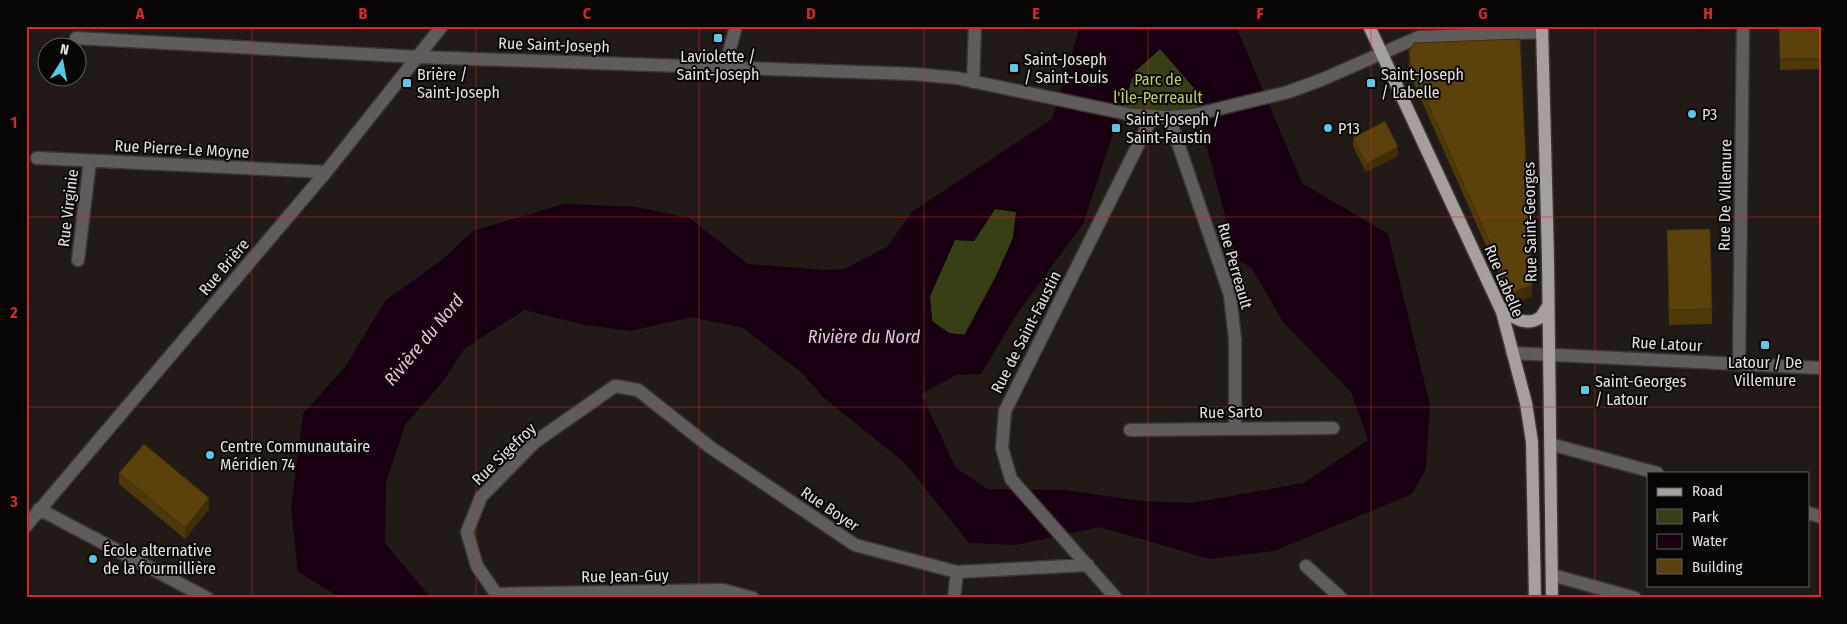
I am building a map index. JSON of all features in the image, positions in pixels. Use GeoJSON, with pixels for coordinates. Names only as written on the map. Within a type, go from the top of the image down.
{"type":"FeatureCollection","features":[{"type":"Feature","properties":{"kind":"main road","name":"Rue Labelle"},"geometry":{"type":"LineString","coordinates":[[1369,26],[1498,305],[1512,353],[1526,403],[1532,442],[1535,598]]}},
{"type":"Feature","properties":{"kind":"main road","name":"Rue Saint-Georges"},"geometry":{"type":"LineString","coordinates":[[1542,29],[1552,598]]}},
{"type":"Feature","properties":{"kind":"main road"},"geometry":{"type":"LineString","coordinates":[[1498,305],[1514,318],[1527,322],[1541,317],[1548,306]]}},
{"type":"Feature","properties":{"kind":"street","name":"Rue Brière"},"geometry":{"type":"LineString","coordinates":[[26,526],[326,172],[442,26]]}},
{"type":"Feature","properties":{"kind":"street"},"geometry":{"type":"LineString","coordinates":[[725,67],[736,26]]}},
{"type":"Feature","properties":{"kind":"street"},"geometry":{"type":"LineString","coordinates":[[973,82],[975,26]]}},
{"type":"Feature","properties":{"kind":"street","name":"Rue De Villemure"},"geometry":{"type":"LineString","coordinates":[[1739,364],[1744,26]]}},
{"type":"Feature","properties":{"kind":"street"},"geometry":{"type":"LineString","coordinates":[[1152,117],[1193,116],[1283,93],[1321,80],[1419,36],[1542,29]]}},
{"type":"Feature","properties":{"kind":"street","name":"Rue Saint-Joseph"},"geometry":{"type":"LineString","coordinates":[[88,39],[418,56],[914,74],[973,82],[1133,115],[1152,117]]}},
{"type":"Feature","properties":{"kind":"street","name":"Rue de Saint-Faustin"},"geometry":{"type":"LineString","coordinates":[[1116,598],[1011,479],[1002,448],[1005,411],[1152,117]]}},
{"type":"Feature","properties":{"kind":"street","name":"Rue Perreault"},"geometry":{"type":"LineString","coordinates":[[1169,117],[1230,295],[1235,339],[1235,429]]}},
{"type":"Feature","properties":{"kind":"street","name":"Rue Pierre-Le Moyne"},"geometry":{"type":"LineString","coordinates":[[37,158],[326,172]]}},
{"type":"Feature","properties":{"kind":"street","name":"Rue Virginie"},"geometry":{"type":"LineString","coordinates":[[78,260],[90,161]]}},
{"type":"Feature","properties":{"kind":"street","name":"Rue Latour"},"geometry":{"type":"LineString","coordinates":[[1512,353],[1821,368]]}},
{"type":"Feature","properties":{"kind":"street","name":"Rue Boyer"},"geometry":{"type":"LineString","coordinates":[[615,386],[638,390],[710,447],[855,546],[957,572],[1088,565]]}},
{"type":"Feature","properties":{"kind":"street","name":"Rue Sigefroy"},"geometry":{"type":"LineString","coordinates":[[497,596],[477,566],[467,532],[481,497],[535,442],[615,386]]}},
{"type":"Feature","properties":{"kind":"street","name":"Rue Sarto"},"geometry":{"type":"LineString","coordinates":[[1130,430],[1333,428]]}},
{"type":"Feature","properties":{"kind":"street"},"geometry":{"type":"LineString","coordinates":[[1550,444],[1653,472]]}},
{"type":"Feature","properties":{"kind":"street"},"geometry":{"type":"LineString","coordinates":[[39,509],[207,598]]}},
{"type":"Feature","properties":{"kind":"street"},"geometry":{"type":"LineString","coordinates":[[1306,566],[1342,598]]}},
{"type":"Feature","properties":{"kind":"street"},"geometry":{"type":"LineString","coordinates":[[954,598],[957,572]]}},
{"type":"Feature","properties":{"kind":"street"},"geometry":{"type":"LineString","coordinates":[[1552,575],[1635,598]]}},
{"type":"Feature","properties":{"kind":"street","name":"Rue Jean-Guy"},"geometry":{"type":"LineString","coordinates":[[497,596],[723,590],[753,598]]}},
{"type":"Feature","properties":{"kind":"green space","name":"Parc de l'Île-Perreault"},"geometry":{"type":"Polygon","coordinates":[[[1160,49],[1194,87],[1200,108],[1169,117],[1122,108],[1135,72],[1160,49]]]}},
{"type":"Feature","properties":{"kind":"green space"},"geometry":{"type":"Polygon","coordinates":[[[995,209],[1016,212],[1013,238],[997,274],[964,335],[949,333],[932,321],[930,296],[955,240],[974,241],[995,209]]]}},
{"type":"Feature","properties":{"kind":"water","name":"Rivière du Nord"},"geometry":{"type":"Polygon","coordinates":[[[1080,26],[1236,26],[1302,183],[1388,234],[1430,405],[1426,469],[1412,494],[1274,551],[1210,559],[1100,527],[1015,545],[969,543],[904,462],[824,398],[801,372],[743,328],[692,317],[630,331],[586,325],[524,310],[464,349],[444,380],[405,425],[386,482],[385,543],[431,598],[341,598],[298,572],[291,507],[303,414],[345,367],[385,301],[443,259],[473,231],[564,204],[637,207],[689,218],[748,264],[824,270],[844,269],[887,247],[912,212],[1052,119],[1080,26]],[[1160,49],[1134,72],[1083,224],[1016,315],[981,374],[956,375],[921,394],[956,468],[988,489],[1064,490],[1142,501],[1191,503],[1304,483],[1368,440],[1351,392],[1283,322],[1251,267],[1237,260],[1206,144],[1194,88],[1160,49]],[[995,209],[974,241],[955,240],[930,296],[932,321],[949,333],[965,335],[997,274],[1013,238],[1016,212],[995,209]]]}},
{"type":"Feature","properties":{"kind":"building"},"geometry":{"type":"Polygon","coordinates":[[[1779,26],[1821,26],[1821,92],[1820,59],[1780,59],[1779,26]]]}},
{"type":"Feature","properties":{"kind":"building"},"geometry":{"type":"Polygon","coordinates":[[[1520,39],[1532,285],[1512,293],[1411,66],[1409,51],[1414,43],[1520,39]]]}},
{"type":"Feature","properties":{"kind":"building"},"geometry":{"type":"Polygon","coordinates":[[[1385,121],[1398,147],[1366,164],[1353,138],[1385,121]]]}},
{"type":"Feature","properties":{"kind":"building"},"geometry":{"type":"Polygon","coordinates":[[[1710,229],[1712,309],[1669,310],[1667,230],[1710,229]]]}},
{"type":"Feature","properties":{"kind":"building"},"geometry":{"type":"Polygon","coordinates":[[[144,444],[209,498],[185,528],[119,473],[144,444]]]}},
{"type":"Feature","properties":{"kind":"place","name":"Laviolette / Saint-Joseph"},"geometry":{"type":"Point","coordinates":[718,38]}},
{"type":"Feature","properties":{"kind":"place","name":"Saint-Joseph / Saint-Louis"},"geometry":{"type":"Point","coordinates":[1014,68]}},
{"type":"Feature","properties":{"kind":"place","name":"Brière / Saint-Joseph"},"geometry":{"type":"Point","coordinates":[407,83]}},
{"type":"Feature","properties":{"kind":"place","name":"Saint-Joseph / Labelle"},"geometry":{"type":"Point","coordinates":[1371,83]}},
{"type":"Feature","properties":{"kind":"place","name":"P3"},"geometry":{"type":"Point","coordinates":[1692,114]}},
{"type":"Feature","properties":{"kind":"place","name":"Saint-Joseph / Saint-Faustin"},"geometry":{"type":"Point","coordinates":[1116,128]}},
{"type":"Feature","properties":{"kind":"place","name":"P13"},"geometry":{"type":"Point","coordinates":[1328,128]}},
{"type":"Feature","properties":{"kind":"place","name":"Latour / De Villemure"},"geometry":{"type":"Point","coordinates":[1765,345]}},
{"type":"Feature","properties":{"kind":"place","name":"Saint-Georges / Latour"},"geometry":{"type":"Point","coordinates":[1585,390]}},
{"type":"Feature","properties":{"kind":"place","name":"Centre Communautaire Méridien 74"},"geometry":{"type":"Point","coordinates":[210,455]}},
{"type":"Feature","properties":{"kind":"place","name":"École alternative de la fourmillière"},"geometry":{"type":"Point","coordinates":[93,559]}}]}
